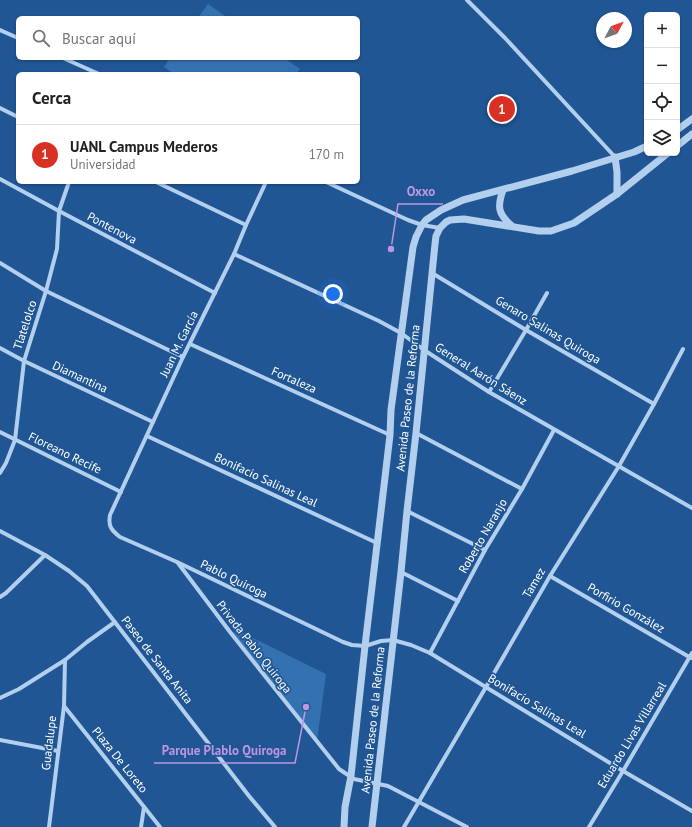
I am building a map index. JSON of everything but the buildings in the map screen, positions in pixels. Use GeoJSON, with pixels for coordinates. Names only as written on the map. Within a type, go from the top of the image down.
{"type":"FeatureCollection","features":[{"type":"Feature","properties":{"kind":"street"},"geometry":{"type":"LineString","coordinates":[[467,0],[510,43],[615,157],[617,194]]}},
{"type":"Feature","properties":{"kind":"street"},"geometry":{"type":"LineString","coordinates":[[0,30],[16,37]]}},
{"type":"Feature","properties":{"kind":"street"},"geometry":{"type":"LineString","coordinates":[[68,60],[94,72]]}},
{"type":"Feature","properties":{"kind":"street"},"geometry":{"type":"LineString","coordinates":[[0,108],[16,116]]}},
{"type":"Feature","properties":{"kind":"street"},"geometry":{"type":"LineString","coordinates":[[680,128],[692,119]]}},
{"type":"Feature","properties":{"kind":"street"},"geometry":{"type":"LineString","coordinates":[[680,144],[692,134]]}},
{"type":"Feature","properties":{"kind":"street","name":"Avenida Paseo de la Reforma"},"geometry":{"type":"LineString","coordinates":[[344,827],[345,807],[351,776],[378,543],[390,435],[391,410],[416,237],[426,220],[441,210],[463,200],[572,171],[634,152],[644,147]]}},
{"type":"Feature","properties":{"kind":"street"},"geometry":{"type":"LineString","coordinates":[[330,184],[422,225],[440,228],[450,220],[464,219],[539,231],[551,231],[574,223],[617,194],[664,156]]}},
{"type":"Feature","properties":{"kind":"street","name":"Pontenova"},"geometry":{"type":"LineString","coordinates":[[0,179],[215,293]]}},
{"type":"Feature","properties":{"kind":"street","name":"Tlatelolco"},"geometry":{"type":"LineString","coordinates":[[0,474],[15,440],[24,361],[46,291],[56,249],[59,211],[68,184]]}},
{"type":"Feature","properties":{"kind":"street"},"geometry":{"type":"LineString","coordinates":[[160,184],[246,225]]}},
{"type":"Feature","properties":{"kind":"street","name":"Juan M. García"},"geometry":{"type":"LineString","coordinates":[[110,515],[234,254],[265,184]]}},
{"type":"Feature","properties":{"kind":"street"},"geometry":{"type":"LineString","coordinates":[[503,190],[500,198],[499,209],[506,221],[514,227]]}},
{"type":"Feature","properties":{"kind":"street","name":"Avenida Paseo de la Reforma"},"geometry":{"type":"LineString","coordinates":[[372,827],[401,572],[435,244],[436,236],[440,228]]}},
{"type":"Feature","properties":{"kind":"street","name":"General Aarón Sáenz"},"geometry":{"type":"LineString","coordinates":[[234,254],[379,321],[401,333],[424,350],[490,392],[692,508]]}},
{"type":"Feature","properties":{"kind":"street"},"geometry":{"type":"LineString","coordinates":[[0,263],[46,291],[184,357]]}},
{"type":"Feature","properties":{"kind":"street","name":"Genaro Salinas Quiroga"},"geometry":{"type":"LineString","coordinates":[[432,273],[526,330],[654,404]]}},
{"type":"Feature","properties":{"kind":"street"},"geometry":{"type":"LineString","coordinates":[[490,392],[547,293]]}},
{"type":"Feature","properties":{"kind":"street","name":"Fortaleza"},"geometry":{"type":"LineString","coordinates":[[190,344],[390,435]]}},
{"type":"Feature","properties":{"kind":"street","name":"Diamantina"},"geometry":{"type":"LineString","coordinates":[[0,348],[24,361],[153,422]]}},
{"type":"Feature","properties":{"kind":"street","name":"Tamez"},"geometry":{"type":"LineString","coordinates":[[404,827],[550,576],[619,466],[683,349]]}},
{"type":"Feature","properties":{"kind":"street","name":"Roberto Naranjo"},"geometry":{"type":"LineString","coordinates":[[430,653],[485,550],[522,489],[554,430]]}},
{"type":"Feature","properties":{"kind":"street","name":"Floreano Recife"},"geometry":{"type":"LineString","coordinates":[[0,432],[121,492]]}},
{"type":"Feature","properties":{"kind":"street"},"geometry":{"type":"LineString","coordinates":[[416,433],[522,489]]}},
{"type":"Feature","properties":{"kind":"street","name":"Bonifacio Salinas Leal"},"geometry":{"type":"LineString","coordinates":[[147,436],[378,543]]}},
{"type":"Feature","properties":{"kind":"street"},"geometry":{"type":"LineString","coordinates":[[407,511],[485,550]]}},
{"type":"Feature","properties":{"kind":"street","name":"Pablo Quiroga"},"geometry":{"type":"LineString","coordinates":[[110,515],[110,526],[114,533],[120,537],[177,562],[343,642],[352,645],[365,646]]}},
{"type":"Feature","properties":{"kind":"street","name":"Paseo de Santa Anita"},"geometry":{"type":"LineString","coordinates":[[0,531],[44,555],[69,571],[87,586],[249,796],[275,827]]}},
{"type":"Feature","properties":{"kind":"street"},"geometry":{"type":"LineString","coordinates":[[0,597],[44,555]]}},
{"type":"Feature","properties":{"kind":"street","name":"Privada Pablo Quiroga"},"geometry":{"type":"LineString","coordinates":[[177,562],[330,760],[338,769],[351,776]]}},
{"type":"Feature","properties":{"kind":"street"},"geometry":{"type":"LineString","coordinates":[[401,572],[458,601]]}},
{"type":"Feature","properties":{"kind":"street","name":"Porfirio González"},"geometry":{"type":"LineString","coordinates":[[550,576],[691,656]]}},
{"type":"Feature","properties":{"kind":"street"},"geometry":{"type":"LineString","coordinates":[[0,698],[19,689],[66,660],[87,642],[115,622]]}},
{"type":"Feature","properties":{"kind":"street","name":"Bonifacio Salinas Leal"},"geometry":{"type":"LineString","coordinates":[[365,646],[381,641],[393,640],[411,645],[430,653],[692,811]]}},
{"type":"Feature","properties":{"kind":"street","name":"Eduardo Livas Villarreal"},"geometry":{"type":"LineString","coordinates":[[589,827],[624,771],[691,656]]}},
{"type":"Feature","properties":{"kind":"street","name":"Guadalupe"},"geometry":{"type":"LineString","coordinates":[[49,827],[64,706],[66,660]]}},
{"type":"Feature","properties":{"kind":"street","name":"Plaza De Loreto"},"geometry":{"type":"LineString","coordinates":[[64,706],[160,827]]}},
{"type":"Feature","properties":{"kind":"street"},"geometry":{"type":"LineString","coordinates":[[0,740],[58,751]]}},
{"type":"Feature","properties":{"kind":"street"},"geometry":{"type":"LineString","coordinates":[[351,776],[354,779],[388,786],[467,827]]}},
{"type":"Feature","properties":{"kind":"street"},"geometry":{"type":"LineString","coordinates":[[141,827],[144,807]]}},
{"type":"Feature","properties":{"kind":"shaded area"},"geometry":{"type":"Polygon","coordinates":[[[208,4],[225,16],[199,16],[208,4]]]}},
{"type":"Feature","properties":{"kind":"shaded area"},"geometry":{"type":"Polygon","coordinates":[[[169,60],[287,60],[300,69],[298,72],[171,72],[164,67],[169,60]]]}},
{"type":"Feature","properties":{"kind":"shaded area"},"geometry":{"type":"Polygon","coordinates":[[[237,630],[326,674],[317,741],[233,633],[237,630]]]}},
{"type":"Feature","properties":{"kind":"place","name":"UANL Campus Mederos"},"geometry":{"type":"Point","coordinates":[502,109]}},
{"type":"Feature","properties":{"kind":"place","name":"Oxxo"},"geometry":{"type":"Point","coordinates":[391,249]}},
{"type":"Feature","properties":{"kind":"place","name":"Parque Plablo Quiroga"},"geometry":{"type":"Point","coordinates":[306,707]}}]}
